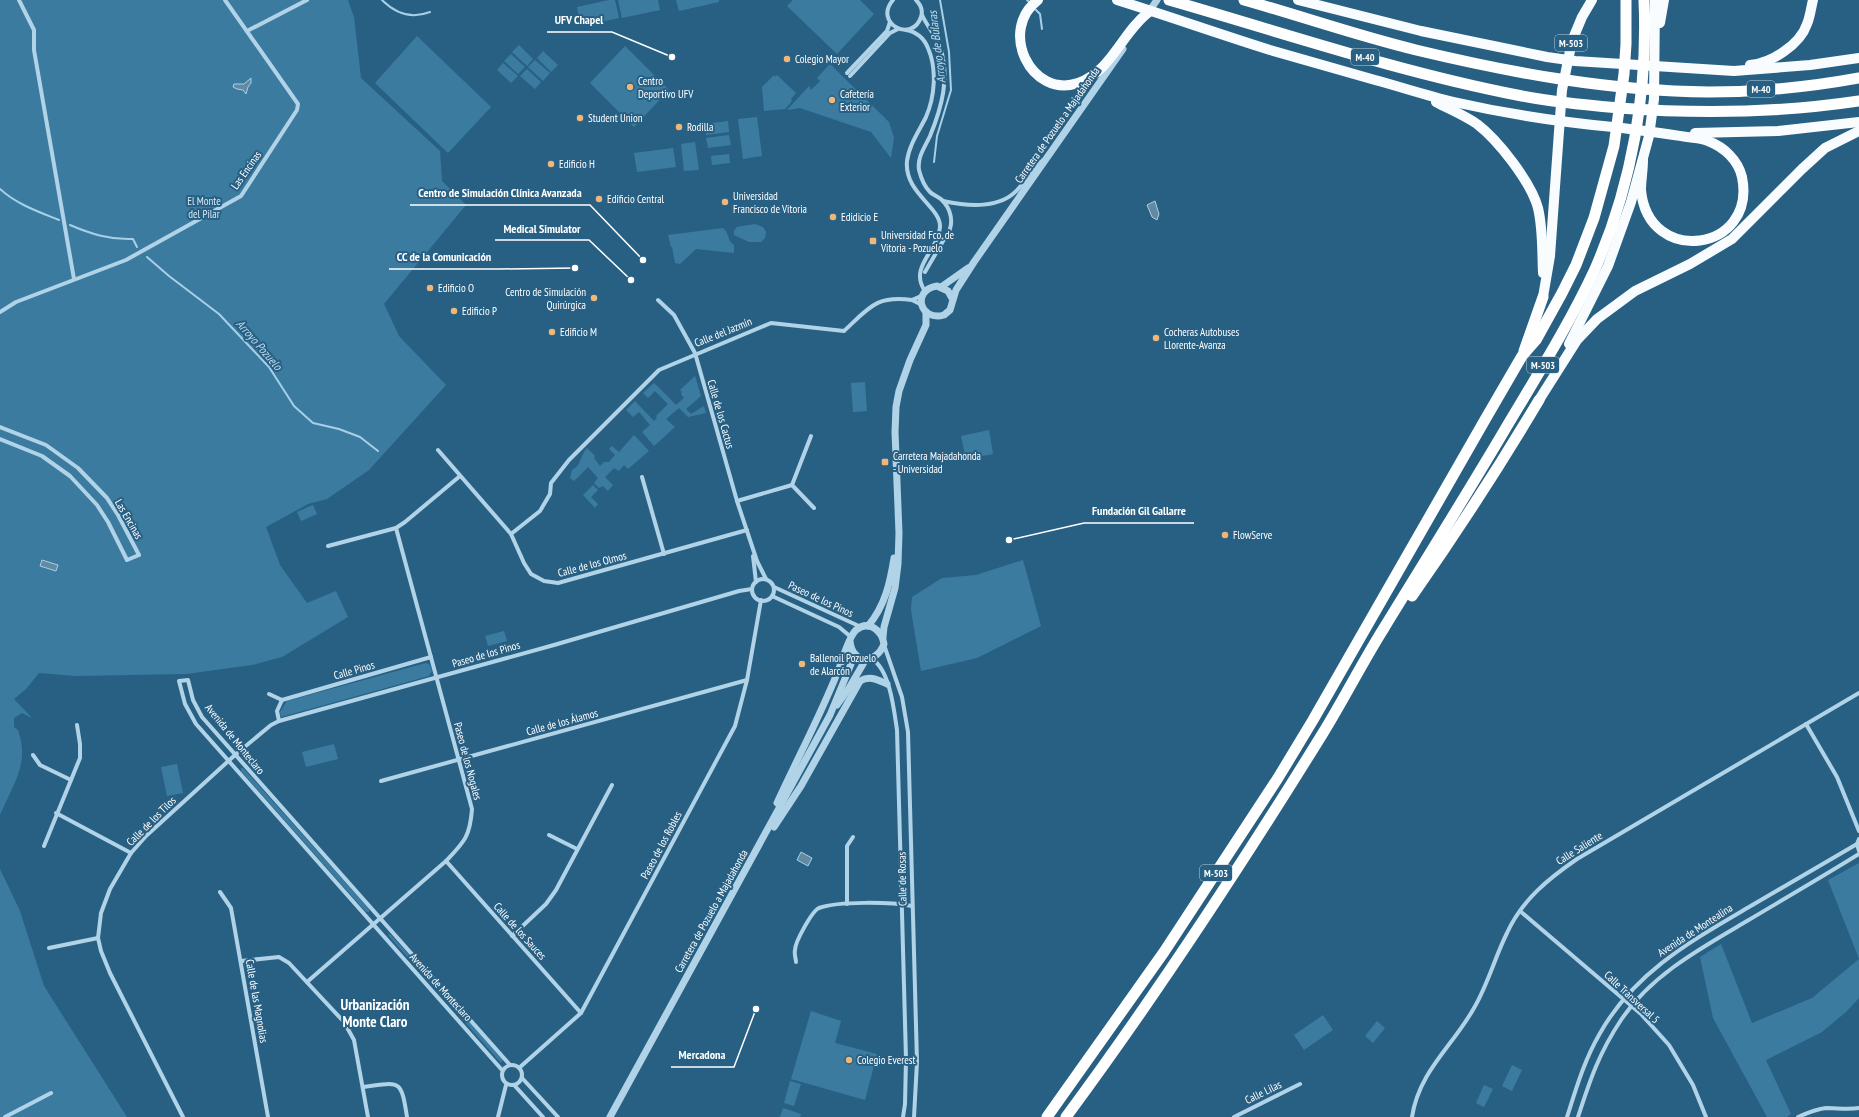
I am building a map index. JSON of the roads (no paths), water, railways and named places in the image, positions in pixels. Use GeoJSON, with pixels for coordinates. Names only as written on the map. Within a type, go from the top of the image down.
{"type":"FeatureCollection","features":[{"type":"Feature","properties":{"kind":"highway"},"geometry":{"type":"LineString","coordinates":[[1038,0],[1027,12],[1020,28],[1020,44],[1022,54],[1037,75],[1060,84],[1078,83],[1092,75],[1106,63],[1137,22],[1149,12]]}},
{"type":"Feature","properties":{"kind":"highway","name":"M-40"},"geometry":{"type":"LineString","coordinates":[[1169,0],[1415,71],[1518,96],[1590,105],[1713,113],[1816,108],[1859,101]]}},
{"type":"Feature","properties":{"kind":"highway","name":"M-40"},"geometry":{"type":"LineString","coordinates":[[1244,0],[1415,50],[1546,78],[1575,82],[1663,90],[1710,92],[1812,86],[1859,78]]}},
{"type":"Feature","properties":{"kind":"highway"},"geometry":{"type":"LineString","coordinates":[[1298,0],[1421,31],[1547,57],[1575,61],[1734,71],[1810,66],[1859,58]]}},
{"type":"Feature","properties":{"kind":"highway","name":"M-503"},"geometry":{"type":"LineString","coordinates":[[1047,1117],[1164,952],[1282,771],[1313,720],[1522,356],[1543,297],[1550,256],[1562,90],[1572,41],[1582,17],[1592,0]]}},
{"type":"Feature","properties":{"kind":"highway","name":"M-503"},"geometry":{"type":"LineString","coordinates":[[1522,356],[1536,340],[1576,265],[1594,218],[1609,169],[1618,122],[1624,74],[1626,0]]}},
{"type":"Feature","properties":{"kind":"highway","name":"M-503"},"geometry":{"type":"LineString","coordinates":[[1066,1117],[1227,884],[1291,784],[1375,642],[1434,549],[1563,330],[1594,269],[1620,200],[1634,140],[1643,74],[1645,48],[1644,0]]}},
{"type":"Feature","properties":{"kind":"highway","name":"M-503"},"geometry":{"type":"LineString","coordinates":[[1539,400],[1591,303],[1608,266],[1623,226],[1650,136],[1654,98],[1656,49],[1655,0]]}},
{"type":"Feature","properties":{"kind":"highway"},"geometry":{"type":"LineString","coordinates":[[1656,49],[1664,0]]}},
{"type":"Feature","properties":{"kind":"highway"},"geometry":{"type":"LineString","coordinates":[[1708,69],[1760,64],[1790,48],[1806,26],[1813,0]]}},
{"type":"Feature","properties":{"kind":"highway"},"geometry":{"type":"LineString","coordinates":[[1119,1],[1269,50],[1452,102],[1543,119],[1665,133],[1708,140],[1730,155],[1740,169],[1744,190],[1742,207],[1734,222],[1722,233],[1702,240],[1682,241],[1668,235],[1655,225],[1647,212],[1641,190],[1643,160]]}},
{"type":"Feature","properties":{"kind":"highway"},"geometry":{"type":"LineString","coordinates":[[1413,90],[1477,124],[1501,147],[1524,179],[1538,207],[1542,240],[1543,297]]}},
{"type":"Feature","properties":{"kind":"highway"},"geometry":{"type":"LineString","coordinates":[[1665,133],[1778,131],[1859,122]]}},
{"type":"Feature","properties":{"kind":"highway"},"geometry":{"type":"LineString","coordinates":[[1345,695],[1360,680],[1404,608],[1446,549],[1577,340],[1597,319],[1635,291],[1707,255],[1732,239],[1825,148],[1859,131]]}},
{"type":"Feature","properties":{"kind":"street"},"geometry":{"type":"LineString","coordinates":[[19,0],[34,30],[34,50],[74,279]]}},
{"type":"Feature","properties":{"kind":"street","name":"Las Encinas"},"geometry":{"type":"LineString","coordinates":[[0,312],[16,302],[126,260],[241,196],[297,110],[298,104],[225,0]]}},
{"type":"Feature","properties":{"kind":"street"},"geometry":{"type":"LineString","coordinates":[[247,31],[307,0]]}},
{"type":"Feature","properties":{"kind":"street"},"geometry":{"type":"LineString","coordinates":[[851,639],[852,651],[858,657],[869,659],[878,655],[883,641],[884,626],[892,600],[897,574],[898,548],[895,432],[896,408],[900,387],[927,322],[926,312],[922,305],[924,293],[921,284],[920,271],[938,238],[940,221],[935,212],[917,193],[910,180],[907,162],[913,142],[930,103],[934,70],[931,54],[918,34],[898,28],[890,22],[887,13],[893,0]]}},
{"type":"Feature","properties":{"kind":"street"},"geometry":{"type":"LineString","coordinates":[[916,0],[921,7],[922,15],[939,46],[944,77],[943,98],[936,120],[920,158],[919,168],[926,188],[943,201],[951,216],[950,228],[925,272]]}},
{"type":"Feature","properties":{"kind":"street","name":"Carretera de Pozuelo a Majadahonda"},"geometry":{"type":"LineString","coordinates":[[953,300],[956,290],[974,262],[1157,0]]}},
{"type":"Feature","properties":{"kind":"street"},"geometry":{"type":"LineString","coordinates":[[906,30],[914,28],[922,15]]}},
{"type":"Feature","properties":{"kind":"street"},"geometry":{"type":"LineString","coordinates":[[890,22],[886,31],[849,75],[890,33],[898,28]]}},
{"type":"Feature","properties":{"kind":"street"},"geometry":{"type":"LineString","coordinates":[[943,201],[976,205],[998,202],[1018,190],[1030,173],[1048,156]]}},
{"type":"Feature","properties":{"kind":"street","name":"Carretera de Pozuelo a Majadahonda"},"geometry":{"type":"LineString","coordinates":[[941,287],[974,262]]}},
{"type":"Feature","properties":{"kind":"street"},"geometry":{"type":"LineString","coordinates":[[923,333],[940,316],[950,310],[953,300],[948,291],[941,287],[934,287],[924,293]]}},
{"type":"Feature","properties":{"kind":"street","name":"Calle del Jazmín"},"geometry":{"type":"LineString","coordinates":[[912,300],[924,293]]}},
{"type":"Feature","properties":{"kind":"street","name":"Calle del Jazmín"},"geometry":{"type":"LineString","coordinates":[[511,534],[540,511],[550,494],[551,483],[569,460],[659,370],[771,323],[844,330],[872,306],[883,300],[898,298],[912,300],[922,305]]}},
{"type":"Feature","properties":{"kind":"street","name":"Calle de los Cactus"},"geometry":{"type":"LineString","coordinates":[[658,300],[674,315],[695,354],[747,530],[756,582]]}},
{"type":"Feature","properties":{"kind":"street"},"geometry":{"type":"LineString","coordinates":[[926,312],[933,316],[940,316]]}},
{"type":"Feature","properties":{"kind":"street","name":"Las Encinas"},"geometry":{"type":"LineString","coordinates":[[0,427],[46,445],[78,468],[107,498],[118,515],[139,556],[127,560],[108,522],[97,505],[70,476],[42,456],[0,438]]}},
{"type":"Feature","properties":{"kind":"street"},"geometry":{"type":"LineString","coordinates":[[792,485],[811,436]]}},
{"type":"Feature","properties":{"kind":"street"},"geometry":{"type":"LineString","coordinates":[[438,450],[511,534]]}},
{"type":"Feature","properties":{"kind":"street"},"geometry":{"type":"LineString","coordinates":[[328,546],[396,528],[460,476]]}},
{"type":"Feature","properties":{"kind":"street"},"geometry":{"type":"LineString","coordinates":[[642,477],[664,554]]}},
{"type":"Feature","properties":{"kind":"street"},"geometry":{"type":"LineString","coordinates":[[737,500],[792,485]]}},
{"type":"Feature","properties":{"kind":"street"},"geometry":{"type":"LineString","coordinates":[[792,485],[814,508]]}},
{"type":"Feature","properties":{"kind":"street"},"geometry":{"type":"LineString","coordinates":[[754,854],[828,697],[851,639],[856,630],[865,626],[880,610],[888,588],[895,550],[898,520]]}},
{"type":"Feature","properties":{"kind":"street","name":"Paseo de los Nogales"},"geometry":{"type":"LineString","coordinates":[[308,982],[446,861],[465,841],[471,826],[472,809],[396,528]]}},
{"type":"Feature","properties":{"kind":"street","name":"Calle de los Olmos"},"geometry":{"type":"LineString","coordinates":[[511,534],[528,570],[536,577],[558,583],[747,530]]}},
{"type":"Feature","properties":{"kind":"street","name":"Calle de los Cactus"},"geometry":{"type":"LineString","coordinates":[[750,542],[766,579]]}},
{"type":"Feature","properties":{"kind":"street"},"geometry":{"type":"LineString","coordinates":[[760,579],[766,579],[772,583],[774,587],[772,596],[767,600],[761,600],[755,596],[752,589],[756,582],[760,579]]}},
{"type":"Feature","properties":{"kind":"street","name":"Paseo de los Pinos"},"geometry":{"type":"LineString","coordinates":[[774,587],[865,626]]}},
{"type":"Feature","properties":{"kind":"street","name":"Paseo de los Pinos"},"geometry":{"type":"LineString","coordinates":[[235,755],[279,720],[436,678],[739,591],[752,589]]}},
{"type":"Feature","properties":{"kind":"street","name":"Paseo de los Pinos"},"geometry":{"type":"LineString","coordinates":[[772,596],[839,627],[851,639]]}},
{"type":"Feature","properties":{"kind":"street","name":"Paseo de los Robles"},"geometry":{"type":"LineString","coordinates":[[519,1068],[581,1013],[735,726],[747,680],[761,600]]}},
{"type":"Feature","properties":{"kind":"street"},"geometry":{"type":"LineString","coordinates":[[865,626],[878,631],[883,641]]}},
{"type":"Feature","properties":{"kind":"street","name":"Calle de Rosas"},"geometry":{"type":"LineString","coordinates":[[883,641],[902,697],[908,732],[917,1062],[914,1117]]}},
{"type":"Feature","properties":{"kind":"street","name":"Carretera de Pozuelo a Majadahonda"},"geometry":{"type":"LineString","coordinates":[[610,1117],[830,715],[851,664],[852,651]]}},
{"type":"Feature","properties":{"kind":"street","name":"Calle Pinos"},"geometry":{"type":"LineString","coordinates":[[282,700],[431,657]]}},
{"type":"Feature","properties":{"kind":"street","name":"Carretera de Pozuelo a Majadahonda"},"geometry":{"type":"LineString","coordinates":[[830,715],[869,659]]}},
{"type":"Feature","properties":{"kind":"street","name":"Calle de Rosas"},"geometry":{"type":"LineString","coordinates":[[869,659],[878,662],[887,684],[893,701],[897,730],[906,1060],[905,1104],[903,1117]]}},
{"type":"Feature","properties":{"kind":"street"},"geometry":{"type":"LineString","coordinates":[[754,854],[801,786],[860,681],[865,678],[871,678],[887,684]]}},
{"type":"Feature","properties":{"kind":"street","name":"Avenida de Monteclaro"},"geometry":{"type":"LineString","coordinates":[[502,1070],[196,724],[185,704],[179,681],[188,680],[193,700],[202,717],[379,919],[510,1065]]}},
{"type":"Feature","properties":{"kind":"street","name":"Calle de los Álamos"},"geometry":{"type":"LineString","coordinates":[[381,781],[747,680]]}},
{"type":"Feature","properties":{"kind":"street","name":"Calle Saliente"},"geometry":{"type":"LineString","coordinates":[[1412,1117],[1421,1086],[1429,1070],[1460,1030],[1474,1008],[1506,933],[1530,897],[1542,885],[1577,859],[1859,693]]}},
{"type":"Feature","properties":{"kind":"street"},"geometry":{"type":"LineString","coordinates":[[269,694],[282,700],[277,711],[279,720]]}},
{"type":"Feature","properties":{"kind":"street"},"geometry":{"type":"LineString","coordinates":[[1806,724],[1837,777],[1859,831]]}},
{"type":"Feature","properties":{"kind":"street"},"geometry":{"type":"LineString","coordinates":[[44,846],[56,813],[80,758],[80,744],[77,725]]}},
{"type":"Feature","properties":{"kind":"street"},"geometry":{"type":"LineString","coordinates":[[33,755],[40,765],[71,780]]}},
{"type":"Feature","properties":{"kind":"street","name":"Calle de los Tilos"},"geometry":{"type":"LineString","coordinates":[[183,1117],[110,973],[101,951],[98,938],[101,913],[110,889],[131,852],[146,836],[235,755]]}},
{"type":"Feature","properties":{"kind":"street"},"geometry":{"type":"LineString","coordinates":[[512,936],[546,904],[612,785]]}},
{"type":"Feature","properties":{"kind":"street"},"geometry":{"type":"LineString","coordinates":[[56,813],[131,852]]}},
{"type":"Feature","properties":{"kind":"street"},"geometry":{"type":"LineString","coordinates":[[549,835],[577,849]]}},
{"type":"Feature","properties":{"kind":"street"},"geometry":{"type":"LineString","coordinates":[[847,904],[847,846],[853,837]]}},
{"type":"Feature","properties":{"kind":"street"},"geometry":{"type":"LineString","coordinates":[[1858,842],[1859,851]]}},
{"type":"Feature","properties":{"kind":"street","name":"Avenida de Montealina"},"geometry":{"type":"LineString","coordinates":[[1567,1117],[1585,1063],[1599,1034],[1624,999],[1655,967],[1685,945],[1858,842]]}},
{"type":"Feature","properties":{"kind":"street","name":"Avenida de Montealina"},"geometry":{"type":"LineString","coordinates":[[1578,1117],[1593,1071],[1602,1051],[1621,1019],[1632,1006],[1669,970],[1696,951],[1859,854]]}},
{"type":"Feature","properties":{"kind":"street","name":"Calle de los Sauces"},"geometry":{"type":"LineString","coordinates":[[446,861],[581,1013]]}},
{"type":"Feature","properties":{"kind":"street","name":"Calle de las Magnolias"},"geometry":{"type":"LineString","coordinates":[[220,892],[231,908],[268,1117]]}},
{"type":"Feature","properties":{"kind":"street"},"geometry":{"type":"LineString","coordinates":[[796,962],[794,949],[811,915],[818,909],[847,904],[902,904],[912,906]]}},
{"type":"Feature","properties":{"kind":"street","name":"Calle Transversal 5"},"geometry":{"type":"LineString","coordinates":[[1520,911],[1632,1006],[1669,1045],[1679,1059],[1693,1085],[1706,1117]]}},
{"type":"Feature","properties":{"kind":"street"},"geometry":{"type":"LineString","coordinates":[[49,948],[98,938]]}},
{"type":"Feature","properties":{"kind":"street"},"geometry":{"type":"LineString","coordinates":[[241,961],[279,957],[289,962],[344,1022],[354,1040],[368,1117]]}},
{"type":"Feature","properties":{"kind":"street"},"geometry":{"type":"LineString","coordinates":[[543,1117],[515,1086],[506,1084],[502,1081],[502,1070],[510,1065],[519,1068],[522,1078],[558,1117]]}},
{"type":"Feature","properties":{"kind":"street"},"geometry":{"type":"LineString","coordinates":[[515,1086],[522,1078]]}},
{"type":"Feature","properties":{"kind":"street"},"geometry":{"type":"LineString","coordinates":[[362,1087],[388,1084],[398,1085],[403,1092],[407,1117]]}},
{"type":"Feature","properties":{"kind":"street"},"geometry":{"type":"LineString","coordinates":[[498,1117],[506,1084]]}},
{"type":"Feature","properties":{"kind":"street","name":"Calle Lilas"},"geometry":{"type":"LineString","coordinates":[[1234,1117],[1300,1084]]}},
{"type":"Feature","properties":{"kind":"street"},"geometry":{"type":"LineString","coordinates":[[5,1117],[51,1093]]}},
{"type":"Feature","properties":{"kind":"street"},"geometry":{"type":"LineString","coordinates":[[1798,1117],[1814,1110],[1826,1108],[1851,1110],[1859,1108]]}},
{"type":"Feature","properties":{"kind":"waterway"},"geometry":{"type":"LineString","coordinates":[[382,0],[393,9],[404,14],[417,15],[430,12]]}},
{"type":"Feature","properties":{"kind":"waterway","name":"Arroyo de Bularas"},"geometry":{"type":"LineString","coordinates":[[934,162],[937,136],[951,90],[949,52],[940,0]]}},
{"type":"Feature","properties":{"kind":"waterway"},"geometry":{"type":"LineString","coordinates":[[1035,9],[1040,14],[1042,29]]}},
{"type":"Feature","properties":{"kind":"waterway","name":"Arroyo Pozuelo"},"geometry":{"type":"LineString","coordinates":[[0,189],[20,203],[59,220]]}},
{"type":"Feature","properties":{"kind":"waterway","name":"Arroyo Pozuelo"},"geometry":{"type":"LineString","coordinates":[[70,225],[101,236],[133,239],[137,247]]}},
{"type":"Feature","properties":{"kind":"waterway","name":"Arroyo Pozuelo"},"geometry":{"type":"LineString","coordinates":[[147,257],[169,276],[219,314],[269,367],[294,406],[313,423],[339,429],[360,437],[378,451]]}},
{"type":"Feature","properties":{"kind":"place","name":"UFV Chapel"},"geometry":{"type":"Point","coordinates":[672,57]}},
{"type":"Feature","properties":{"kind":"place","name":"Colegio Mayor"},"geometry":{"type":"Point","coordinates":[787,59]}},
{"type":"Feature","properties":{"kind":"place","name":"Centro Deportivo UFV"},"geometry":{"type":"Point","coordinates":[630,87]}},
{"type":"Feature","properties":{"kind":"place","name":"Cafetería Exterior"},"geometry":{"type":"Point","coordinates":[832,100]}},
{"type":"Feature","properties":{"kind":"place","name":"Student Union"},"geometry":{"type":"Point","coordinates":[580,118]}},
{"type":"Feature","properties":{"kind":"place","name":"Rodilla"},"geometry":{"type":"Point","coordinates":[679,127]}},
{"type":"Feature","properties":{"kind":"place","name":"Edificio H"},"geometry":{"type":"Point","coordinates":[551,164]}},
{"type":"Feature","properties":{"kind":"place","name":"Edificio Central"},"geometry":{"type":"Point","coordinates":[599,199]}},
{"type":"Feature","properties":{"kind":"place","name":"Universidad Francisco de Vitoria"},"geometry":{"type":"Point","coordinates":[725,202]}},
{"type":"Feature","properties":{"kind":"place","name":"Edidicio E"},"geometry":{"type":"Point","coordinates":[833,217]}},
{"type":"Feature","properties":{"kind":"place","name":"Universidad Fco. de Vitoria - Pozuelo"},"geometry":{"type":"Point","coordinates":[873,241]}},
{"type":"Feature","properties":{"kind":"place","name":"Centro de Simulación Clínica Avanzada"},"geometry":{"type":"Point","coordinates":[643,260]}},
{"type":"Feature","properties":{"kind":"place","name":"CC de la Comunicación"},"geometry":{"type":"Point","coordinates":[575,268]}},
{"type":"Feature","properties":{"kind":"place","name":"Medical Simulator"},"geometry":{"type":"Point","coordinates":[631,280]}},
{"type":"Feature","properties":{"kind":"place","name":"Edificio O"},"geometry":{"type":"Point","coordinates":[430,288]}},
{"type":"Feature","properties":{"kind":"place","name":"Centro de Simulación Quirúrgica"},"geometry":{"type":"Point","coordinates":[594,298]}},
{"type":"Feature","properties":{"kind":"place","name":"Edificio P"},"geometry":{"type":"Point","coordinates":[454,311]}},
{"type":"Feature","properties":{"kind":"place","name":"Edificio M"},"geometry":{"type":"Point","coordinates":[552,332]}},
{"type":"Feature","properties":{"kind":"place","name":"Cocheras Autobuses Llorente-Avanza"},"geometry":{"type":"Point","coordinates":[1156,338]}},
{"type":"Feature","properties":{"kind":"place","name":"Carretera Majadahonda - Universidad"},"geometry":{"type":"Point","coordinates":[885,462]}},
{"type":"Feature","properties":{"kind":"place","name":"FlowServe"},"geometry":{"type":"Point","coordinates":[1225,535]}},
{"type":"Feature","properties":{"kind":"place","name":"Fundación Gil Gallarre"},"geometry":{"type":"Point","coordinates":[1009,540]}},
{"type":"Feature","properties":{"kind":"place","name":"Ballenoil Pozuelo de Alarcón"},"geometry":{"type":"Point","coordinates":[802,664]}},
{"type":"Feature","properties":{"kind":"place","name":"Mercadona"},"geometry":{"type":"Point","coordinates":[756,1009]}},
{"type":"Feature","properties":{"kind":"place","name":"Colegio Everest"},"geometry":{"type":"Point","coordinates":[849,1060]}},
{"type":"Feature","properties":{"kind":"district","name":"Urbanización Monte Claro"},"geometry":{"type":"Point","coordinates":[375,1014]}},
{"type":"Feature","properties":{"kind":"park label","name":"El Monte del Pilar"},"geometry":{"type":"Point","coordinates":[204,207]}}]}
